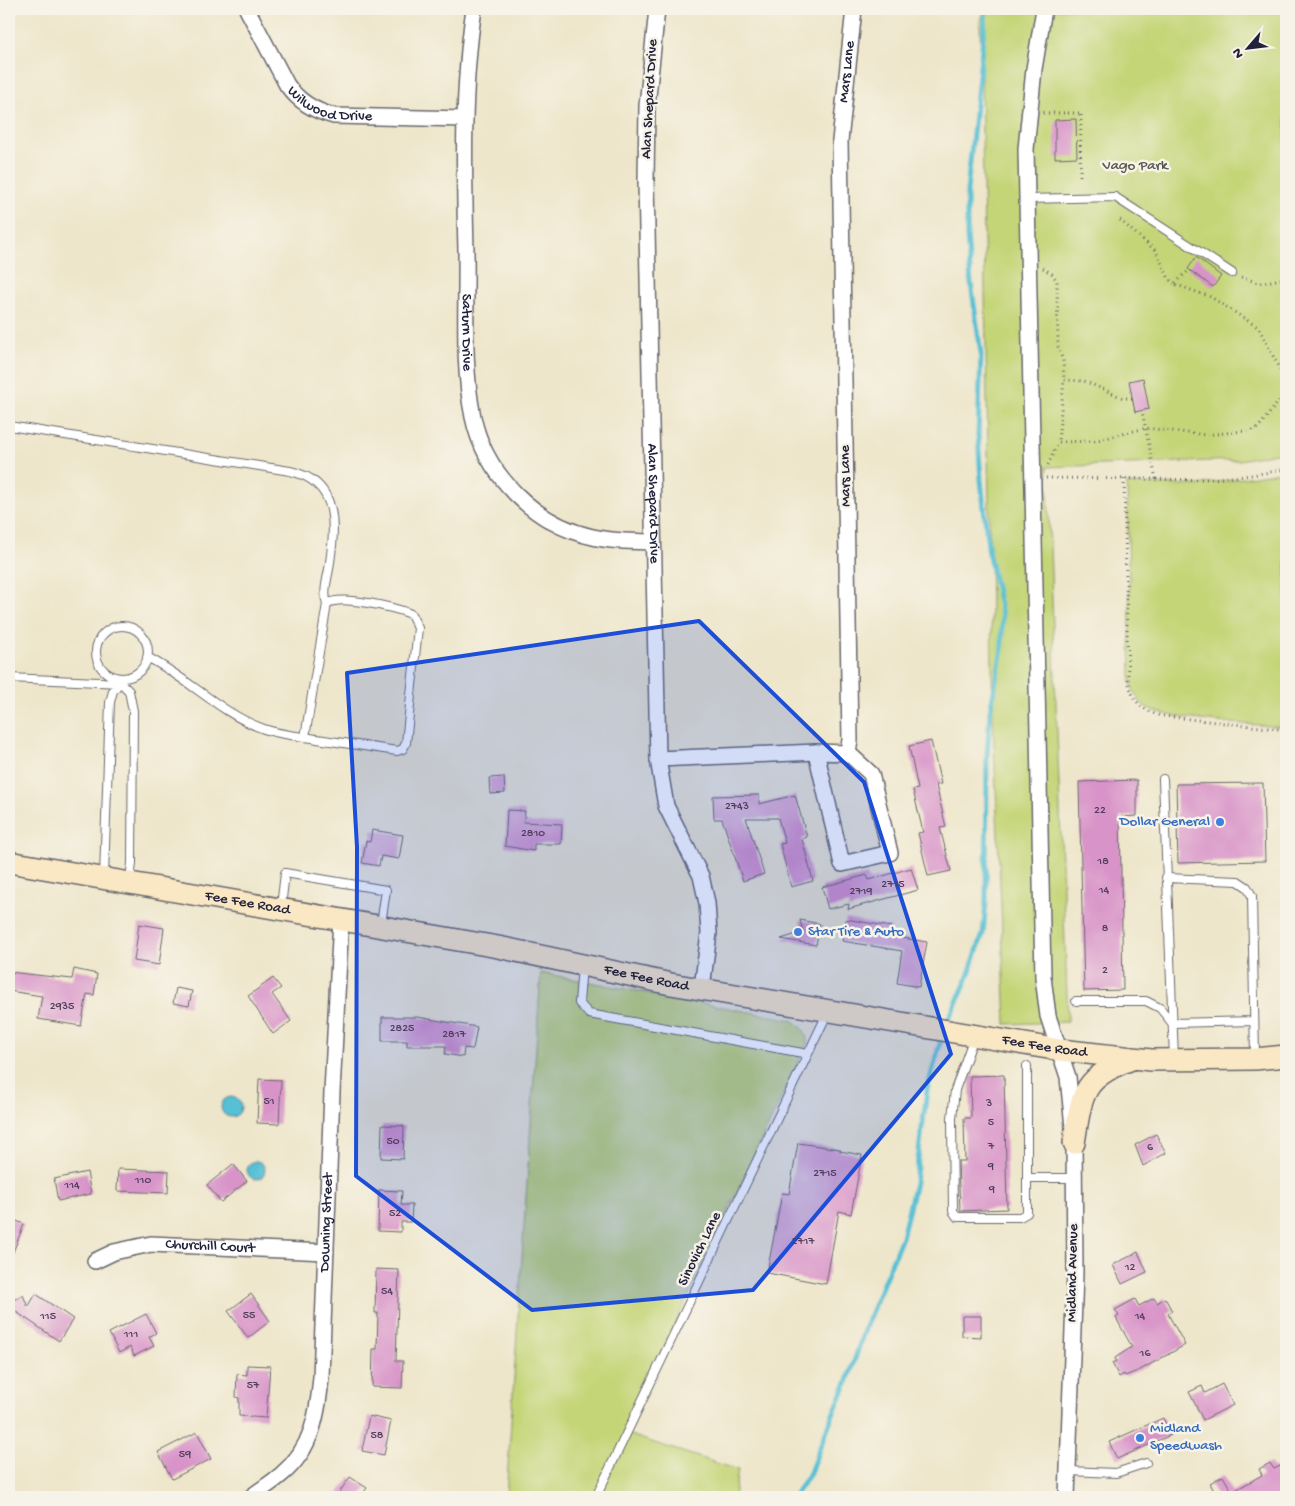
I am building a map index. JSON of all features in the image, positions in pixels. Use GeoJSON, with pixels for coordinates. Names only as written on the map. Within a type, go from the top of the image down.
{"type":"FeatureCollection","features":[{"type":"Feature","properties":{"kind":"street","name":"Wilwood Drive"},"geometry":{"type":"LineString","coordinates":[[247,9],[287,85],[294,95],[318,112],[334,116],[465,119]]}},
{"type":"Feature","properties":{"kind":"street","name":"Saturn Drive"},"geometry":{"type":"LineString","coordinates":[[474,9],[465,119],[468,373],[470,402],[479,436],[498,472],[511,489],[542,516],[558,525],[591,537],[653,542]]}},
{"type":"Feature","properties":{"kind":"street","name":"Alan Shepard Drive"},"geometry":{"type":"LineString","coordinates":[[657,9],[647,106],[646,180],[658,759],[666,806],[701,876],[707,903],[709,934],[702,988]]}},
{"type":"Feature","properties":{"kind":"street","name":"Mars Lane"},"geometry":{"type":"LineString","coordinates":[[848,753],[850,720],[840,141],[854,9]]}},
{"type":"Feature","properties":{"kind":"street","name":"Midland Avenue"},"geometry":{"type":"LineString","coordinates":[[1044,9],[1034,69],[1026,149],[1043,978],[1048,1016],[1068,1077],[1074,1143],[1075,1274],[1067,1497]]}},
{"type":"Feature","properties":{"kind":"street"},"geometry":{"type":"LineString","coordinates":[[658,759],[816,752],[848,753],[871,774],[890,853],[842,864],[816,752]]}},
{"type":"Feature","properties":{"kind":"street","name":"Fee Fee Road"},"geometry":{"type":"LineString","coordinates":[[9,862],[380,926],[582,964],[671,984],[1060,1050],[1134,1058],[1174,1060],[1255,1060],[1286,1056]]}},
{"type":"Feature","properties":{"kind":"street","name":"Downing Street"},"geometry":{"type":"LineString","coordinates":[[251,1497],[292,1464],[306,1446],[316,1421],[322,1377],[336,989],[341,919]]}},
{"type":"Feature","properties":{"kind":"street"},"geometry":{"type":"LineString","coordinates":[[1074,1143],[1084,1095],[1091,1082],[1104,1071],[1134,1058]]}},
{"type":"Feature","properties":{"kind":"street","name":"Churchill Court"},"geometry":{"type":"LineString","coordinates":[[95,1261],[114,1252],[151,1244],[326,1252]]}},
{"type":"Feature","properties":{"kind":"lane"},"geometry":{"type":"LineString","coordinates":[[1027,199],[1115,197],[1232,273]]}},
{"type":"Feature","properties":{"kind":"lane"},"geometry":{"type":"LineString","coordinates":[[9,426],[290,470],[309,476],[323,491],[332,513],[333,536],[326,590],[328,604],[305,737]]}},
{"type":"Feature","properties":{"kind":"lane"},"geometry":{"type":"LineString","coordinates":[[147,657],[170,668],[230,712],[263,729],[397,751],[403,749],[406,742],[418,628],[415,619],[411,614],[397,609],[338,599],[328,604]]}},
{"type":"Feature","properties":{"kind":"lane"},"geometry":{"type":"LineString","coordinates":[[104,878],[110,702],[113,690],[121,681],[138,672],[147,657],[145,640],[133,629],[116,627],[102,635],[96,650],[100,667],[106,673],[121,681],[129,690],[133,711],[132,863],[130,882]]}},
{"type":"Feature","properties":{"kind":"lane"},"geometry":{"type":"LineString","coordinates":[[9,678],[121,681]]}},
{"type":"Feature","properties":{"kind":"lane"},"geometry":{"type":"LineString","coordinates":[[1163,779],[1174,1060]]}},
{"type":"Feature","properties":{"kind":"lane"},"geometry":{"type":"LineString","coordinates":[[281,909],[286,873],[386,890],[380,926]]}},
{"type":"Feature","properties":{"kind":"lane"},"geometry":{"type":"LineString","coordinates":[[1166,878],[1238,881],[1248,887],[1252,896],[1255,1060]]}},
{"type":"Feature","properties":{"kind":"lane"},"geometry":{"type":"LineString","coordinates":[[582,964],[579,1003],[589,1014],[808,1054]]}},
{"type":"Feature","properties":{"kind":"lane"},"geometry":{"type":"LineString","coordinates":[[1076,1001],[1146,1001],[1160,1008],[1172,1023]]}},
{"type":"Feature","properties":{"kind":"lane","name":"Sinovich Lane"},"geometry":{"type":"LineString","coordinates":[[596,1497],[828,1012]]}},
{"type":"Feature","properties":{"kind":"lane"},"geometry":{"type":"LineString","coordinates":[[1172,1023],[1254,1021]]}},
{"type":"Feature","properties":{"kind":"lane"},"geometry":{"type":"LineString","coordinates":[[971,1036],[955,1090],[953,1108],[953,1211],[957,1217],[1020,1217],[1027,1213],[1027,1066]]}},
{"type":"Feature","properties":{"kind":"lane"},"geometry":{"type":"LineString","coordinates":[[1027,1178],[1074,1178]]}},
{"type":"Feature","properties":{"kind":"lane"},"geometry":{"type":"LineString","coordinates":[[1068,1471],[1116,1474],[1146,1463]]}},
{"type":"Feature","properties":{"kind":"path"},"geometry":{"type":"LineString","coordinates":[[1040,112],[1080,113],[1080,178]]}},
{"type":"Feature","properties":{"kind":"path"},"geometry":{"type":"LineString","coordinates":[[1120,220],[1156,251],[1169,280],[1174,284],[1211,297],[1259,328],[1286,382]]}},
{"type":"Feature","properties":{"kind":"path"},"geometry":{"type":"LineString","coordinates":[[1174,284],[1187,272]]}},
{"type":"Feature","properties":{"kind":"path"},"geometry":{"type":"LineString","coordinates":[[1232,273],[1254,283],[1268,283],[1286,278]]}},
{"type":"Feature","properties":{"kind":"path"},"geometry":{"type":"LineString","coordinates":[[1132,398],[1123,398],[1084,382],[1064,380],[1058,442],[1094,441],[1146,428],[1206,435],[1254,430],[1258,428],[1286,392]]}},
{"type":"Feature","properties":{"kind":"path"},"geometry":{"type":"LineString","coordinates":[[1142,410],[1156,479]]}},
{"type":"Feature","properties":{"kind":"path"},"geometry":{"type":"LineString","coordinates":[[1043,478],[1210,479],[1286,469]]}},
{"type":"Feature","properties":{"kind":"path"},"geometry":{"type":"LineString","coordinates":[[1124,479],[1128,678],[1129,688],[1136,702],[1150,713],[1163,716],[1286,730]]}},
{"type":"Feature","properties":{"kind":"highlighted area"},"geometry":{"type":"Polygon","coordinates":[[[699,621],[864,782],[951,1054],[753,1290],[532,1310],[356,1176],[357,847],[347,673],[699,621]]]}},
{"type":"Feature","properties":{"kind":"green space","name":"Vago Park"},"geometry":{"type":"Polygon","coordinates":[[[985,9],[1286,9],[1286,451],[1240,460],[1047,467],[1068,1022],[1006,1024],[993,719],[980,22],[985,9]]]}},
{"type":"Feature","properties":{"kind":"green space"},"geometry":{"type":"Polygon","coordinates":[[[1286,471],[1286,727],[1195,719],[1161,713],[1148,708],[1137,698],[1131,683],[1127,484],[1198,485],[1286,471]]]}},
{"type":"Feature","properties":{"kind":"green space"},"geometry":{"type":"Polygon","coordinates":[[[541,973],[792,1020],[805,1032],[807,1043],[624,1433],[738,1470],[734,1497],[506,1497],[541,973]]]}},
{"type":"Feature","properties":{"kind":"water"},"geometry":{"type":"Polygon","coordinates":[[[231,1097],[238,1100],[241,1107],[238,1114],[231,1117],[224,1114],[221,1107],[224,1100],[231,1097]]]}},
{"type":"Feature","properties":{"kind":"water"},"geometry":{"type":"Polygon","coordinates":[[[256,1161],[262,1164],[265,1170],[262,1176],[256,1179],[250,1176],[247,1170],[250,1164],[256,1161]]]}},
{"type":"Feature","properties":{"kind":"building"},"geometry":{"type":"Polygon","coordinates":[[[1076,119],[1077,157],[1055,158],[1055,120],[1076,119]]]}},
{"type":"Feature","properties":{"kind":"building"},"geometry":{"type":"Polygon","coordinates":[[[1196,257],[1221,276],[1213,287],[1188,269],[1196,257]]]}},
{"type":"Feature","properties":{"kind":"building"},"geometry":{"type":"Polygon","coordinates":[[[1143,378],[1149,409],[1135,412],[1129,381],[1143,378]]]}},
{"type":"Feature","properties":{"kind":"building"},"geometry":{"type":"Polygon","coordinates":[[[931,741],[941,784],[936,785],[946,827],[940,828],[951,871],[928,876],[918,833],[923,832],[913,790],[918,789],[909,746],[931,741]]]}},
{"type":"Feature","properties":{"kind":"building"},"geometry":{"type":"Polygon","coordinates":[[[504,777],[505,793],[490,794],[489,778],[504,777]]]}},
{"type":"Feature","properties":{"kind":"building"},"geometry":{"type":"Polygon","coordinates":[[[1137,780],[1137,816],[1120,817],[1123,990],[1084,991],[1079,782],[1137,780]]]}},
{"type":"Feature","properties":{"kind":"building","name":"Dollar General"},"geometry":{"type":"Polygon","coordinates":[[[1263,783],[1265,861],[1178,863],[1176,784],[1263,783]]]}},
{"type":"Feature","properties":{"kind":"building"},"geometry":{"type":"Polygon","coordinates":[[[759,795],[759,804],[795,795],[807,837],[802,839],[813,881],[791,887],[780,844],[785,843],[778,818],[746,818],[764,874],[743,881],[722,819],[714,819],[713,796],[759,795]]]}},
{"type":"Feature","properties":{"kind":"building"},"geometry":{"type":"Polygon","coordinates":[[[507,810],[525,811],[524,822],[562,824],[561,844],[534,844],[534,851],[505,846],[507,810]]]}},
{"type":"Feature","properties":{"kind":"building"},"geometry":{"type":"Polygon","coordinates":[[[372,830],[403,835],[399,859],[381,856],[379,866],[362,863],[366,841],[370,842],[372,830]]]}},
{"type":"Feature","properties":{"kind":"building"},"geometry":{"type":"Polygon","coordinates":[[[911,868],[918,890],[848,909],[849,904],[828,909],[822,887],[867,875],[869,880],[911,868]]]}},
{"type":"Feature","properties":{"kind":"building"},"geometry":{"type":"Polygon","coordinates":[[[846,919],[891,927],[890,936],[927,942],[919,987],[897,983],[902,951],[842,941],[846,919]]]}},
{"type":"Feature","properties":{"kind":"building"},"geometry":{"type":"Polygon","coordinates":[[[800,920],[820,924],[816,945],[781,939],[803,932],[800,920]]]}},
{"type":"Feature","properties":{"kind":"building"},"geometry":{"type":"Polygon","coordinates":[[[139,924],[164,928],[159,965],[134,961],[139,924]]]}},
{"type":"Feature","properties":{"kind":"building"},"geometry":{"type":"Polygon","coordinates":[[[74,969],[97,974],[94,995],[87,994],[81,1026],[38,1019],[42,996],[9,991],[9,972],[72,979],[74,969]]]}},
{"type":"Feature","properties":{"kind":"building"},"geometry":{"type":"Polygon","coordinates":[[[273,978],[281,988],[272,994],[291,1021],[273,1034],[248,996],[273,978]]]}},
{"type":"Feature","properties":{"kind":"building"},"geometry":{"type":"Polygon","coordinates":[[[176,988],[192,991],[189,1006],[173,1003],[176,988]]]}},
{"type":"Feature","properties":{"kind":"building"},"geometry":{"type":"Polygon","coordinates":[[[382,1017],[417,1017],[477,1027],[473,1049],[464,1048],[463,1057],[445,1054],[446,1046],[407,1046],[407,1041],[382,1041],[382,1017]]]}},
{"type":"Feature","properties":{"kind":"building"},"geometry":{"type":"Polygon","coordinates":[[[1004,1075],[1007,1209],[960,1211],[958,1161],[965,1161],[964,1118],[971,1118],[970,1076],[1004,1075]]]}},
{"type":"Feature","properties":{"kind":"building"},"geometry":{"type":"Polygon","coordinates":[[[259,1079],[281,1080],[279,1124],[257,1123],[259,1079]]]}},
{"type":"Feature","properties":{"kind":"building"},"geometry":{"type":"Polygon","coordinates":[[[382,1125],[404,1126],[403,1159],[381,1158],[382,1125]]]}},
{"type":"Feature","properties":{"kind":"building"},"geometry":{"type":"Polygon","coordinates":[[[1156,1134],[1166,1153],[1143,1166],[1135,1145],[1156,1134]]]}},
{"type":"Feature","properties":{"kind":"building"},"geometry":{"type":"Polygon","coordinates":[[[798,1143],[840,1149],[840,1151],[862,1155],[851,1214],[839,1211],[826,1284],[767,1273],[782,1193],[789,1194],[798,1143]]]}},
{"type":"Feature","properties":{"kind":"building"},"geometry":{"type":"Polygon","coordinates":[[[233,1164],[247,1181],[221,1202],[207,1185],[233,1164]]]}},
{"type":"Feature","properties":{"kind":"building"},"geometry":{"type":"Polygon","coordinates":[[[118,1169],[169,1171],[168,1193],[117,1191],[118,1169]]]}},
{"type":"Feature","properties":{"kind":"building"},"geometry":{"type":"Polygon","coordinates":[[[87,1172],[91,1194],[58,1201],[54,1179],[87,1172]]]}},
{"type":"Feature","properties":{"kind":"building"},"geometry":{"type":"Polygon","coordinates":[[[379,1190],[402,1191],[401,1205],[412,1205],[411,1222],[401,1222],[401,1232],[378,1231],[379,1190]]]}},
{"type":"Feature","properties":{"kind":"building"},"geometry":{"type":"Polygon","coordinates":[[[9,1218],[24,1224],[10,1260],[9,1260],[9,1218]]]}},
{"type":"Feature","properties":{"kind":"building"},"geometry":{"type":"Polygon","coordinates":[[[1138,1252],[1147,1272],[1122,1284],[1113,1265],[1138,1252]]]}},
{"type":"Feature","properties":{"kind":"building"},"geometry":{"type":"Polygon","coordinates":[[[376,1269],[399,1270],[396,1361],[403,1361],[402,1388],[372,1387],[373,1349],[377,1349],[378,1313],[375,1313],[376,1269]]]}},
{"type":"Feature","properties":{"kind":"building"},"geometry":{"type":"Polygon","coordinates":[[[36,1294],[73,1319],[59,1341],[9,1307],[9,1302],[23,1295],[28,1307],[36,1294]]]}},
{"type":"Feature","properties":{"kind":"building"},"geometry":{"type":"Polygon","coordinates":[[[251,1294],[270,1321],[248,1338],[228,1311],[251,1294]]]}},
{"type":"Feature","properties":{"kind":"building"},"geometry":{"type":"Polygon","coordinates":[[[1154,1298],[1157,1303],[1165,1298],[1172,1311],[1168,1314],[1185,1345],[1140,1370],[1119,1377],[1112,1363],[1116,1361],[1115,1358],[1132,1347],[1116,1318],[1119,1316],[1115,1310],[1135,1299],[1139,1306],[1154,1298]]]}},
{"type":"Feature","properties":{"kind":"building"},"geometry":{"type":"Polygon","coordinates":[[[146,1314],[156,1333],[149,1337],[154,1346],[134,1356],[130,1347],[119,1353],[109,1333],[146,1314]]]}},
{"type":"Feature","properties":{"kind":"building"},"geometry":{"type":"Polygon","coordinates":[[[962,1316],[981,1316],[981,1337],[962,1336],[962,1316]]]}},
{"type":"Feature","properties":{"kind":"building"},"geometry":{"type":"Polygon","coordinates":[[[247,1365],[270,1366],[266,1418],[239,1416],[239,1398],[236,1397],[237,1374],[247,1375],[247,1365]]]}},
{"type":"Feature","properties":{"kind":"building"},"geometry":{"type":"Polygon","coordinates":[[[1222,1384],[1233,1405],[1203,1420],[1189,1392],[1202,1386],[1205,1393],[1222,1384]]]}},
{"type":"Feature","properties":{"kind":"building"},"geometry":{"type":"Polygon","coordinates":[[[369,1416],[391,1421],[384,1455],[362,1451],[369,1416]]]}},
{"type":"Feature","properties":{"kind":"building","name":"Midland Speedwash"},"geometry":{"type":"Polygon","coordinates":[[[1163,1418],[1171,1435],[1117,1459],[1109,1442],[1163,1418]]]}},
{"type":"Feature","properties":{"kind":"building"},"geometry":{"type":"Polygon","coordinates":[[[197,1432],[211,1459],[172,1479],[158,1452],[197,1432]]]}},
{"type":"Feature","properties":{"kind":"building"},"geometry":{"type":"Polygon","coordinates":[[[1270,1463],[1274,1469],[1286,1463],[1286,1497],[1217,1497],[1210,1483],[1223,1476],[1232,1492],[1262,1475],[1259,1469],[1270,1463]]]}},
{"type":"Feature","properties":{"kind":"building"},"geometry":{"type":"Polygon","coordinates":[[[350,1477],[367,1488],[360,1497],[336,1497],[350,1477]]]}},
{"type":"Feature","properties":{"kind":"waterway"},"geometry":{"type":"LineString","coordinates":[[946,1025],[966,982],[983,934],[986,903],[987,756],[990,712],[1002,649],[1002,615],[989,555],[981,480],[978,435],[981,354],[971,283],[967,236],[967,191],[986,9]]}},
{"type":"Feature","properties":{"kind":"waterway"},"geometry":{"type":"LineString","coordinates":[[793,1497],[809,1475],[848,1380],[866,1325],[902,1237],[915,1183],[927,1090],[942,1036]]}},
{"type":"Feature","properties":{"kind":"place","name":"Dollar General"},"geometry":{"type":"Point","coordinates":[1220,822]}},
{"type":"Feature","properties":{"kind":"place","name":"Star Tire & Auto"},"geometry":{"type":"Point","coordinates":[798,932]}},
{"type":"Feature","properties":{"kind":"place","name":"Midland Speedwash"},"geometry":{"type":"Point","coordinates":[1140,1438]}}]}
